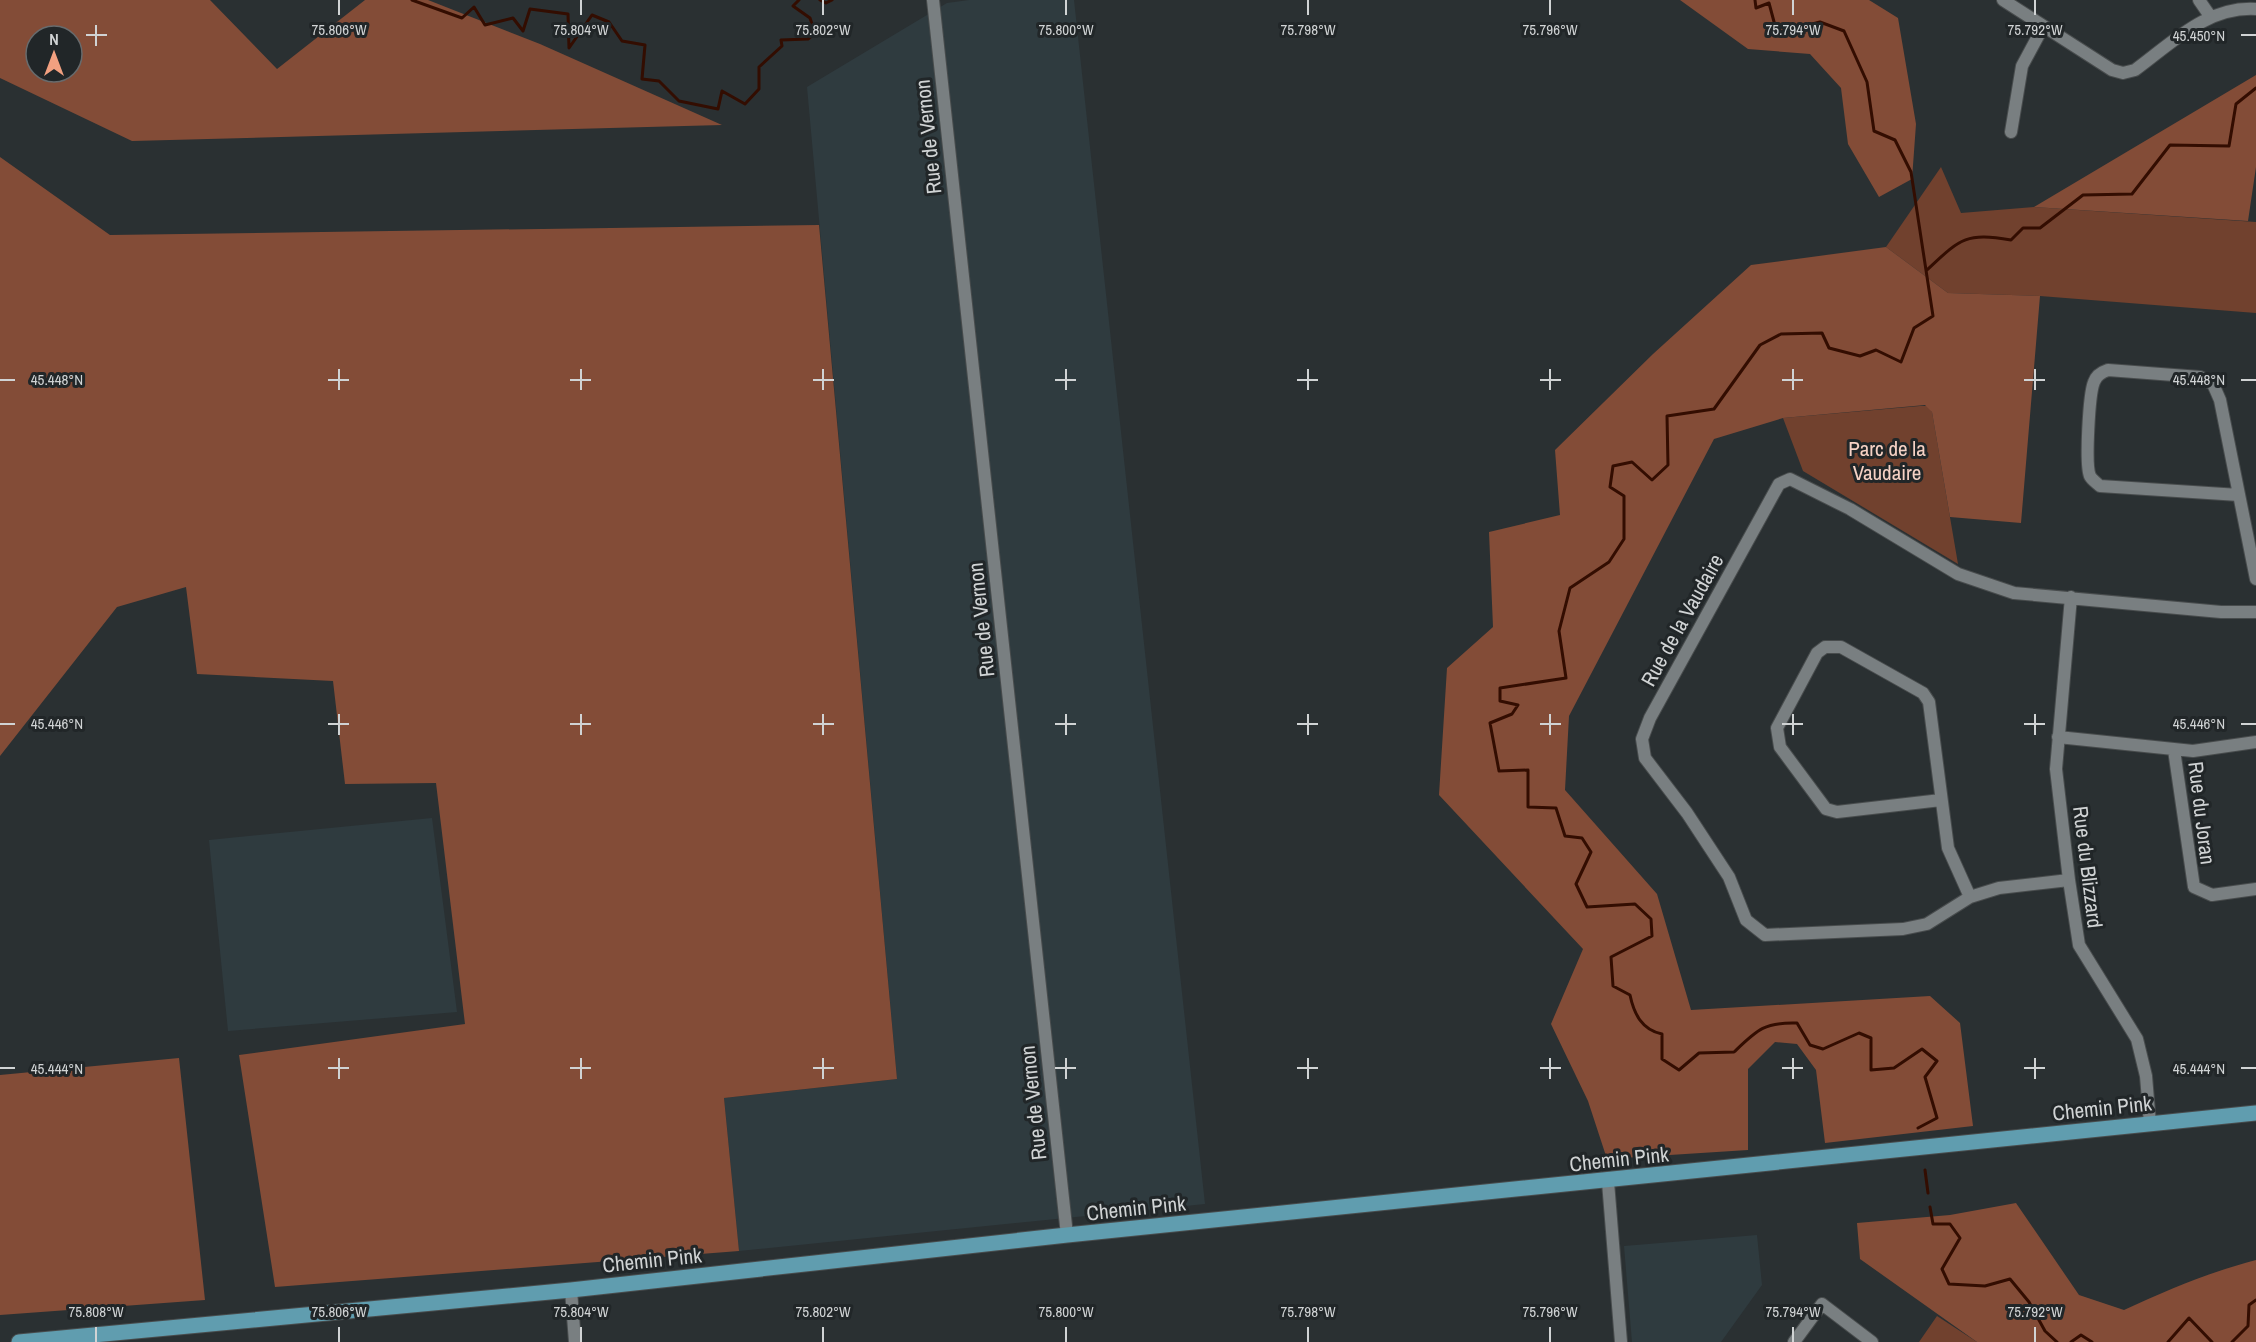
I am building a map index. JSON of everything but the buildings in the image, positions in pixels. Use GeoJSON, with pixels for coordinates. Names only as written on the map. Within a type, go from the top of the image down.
{"type":"FeatureCollection","features":[{"type":"Feature","properties":{"kind":"main road","name":"Chemin Pink"},"geometry":{"type":"LineString","coordinates":[[19,1342],[572,1290],[1067,1235],[1608,1182],[2256,1113]]}},
{"type":"Feature","properties":{"kind":"street","name":"Rue de Vernon"},"geometry":{"type":"LineString","coordinates":[[933,0],[1067,1235]]}},
{"type":"Feature","properties":{"kind":"street"},"geometry":{"type":"LineString","coordinates":[[2003,0],[2112,69],[2123,73],[2135,69],[2210,16],[2235,9],[2256,9]]}},
{"type":"Feature","properties":{"kind":"street"},"geometry":{"type":"LineString","coordinates":[[2199,0],[2210,16]]}},
{"type":"Feature","properties":{"kind":"street"},"geometry":{"type":"LineString","coordinates":[[2010,132],[2022,66],[2043,27]]}},
{"type":"Feature","properties":{"kind":"street"},"geometry":{"type":"LineString","coordinates":[[2239,495],[2100,486],[2091,478],[2087,467],[2094,382],[2100,374],[2108,370],[2200,377],[2213,384],[2220,400],[2256,579]]}},
{"type":"Feature","properties":{"kind":"street","name":"Rue de la Vaudaire"},"geometry":{"type":"LineString","coordinates":[[2068,880],[1999,888],[1970,897],[1927,924],[1903,929],[1765,935],[1746,920],[1729,877],[1687,813],[1645,758],[1642,739],[1650,718],[1779,484],[1790,479],[1850,509],[1958,574],[2014,593],[2221,612],[2256,612]]}},
{"type":"Feature","properties":{"kind":"street","name":"Rue du Blizzard"},"geometry":{"type":"LineString","coordinates":[[2071,597],[2056,769],[2068,880],[2079,945],[2136,1039],[2144,1065],[2150,1124]]}},
{"type":"Feature","properties":{"kind":"street"},"geometry":{"type":"LineString","coordinates":[[1941,800],[1837,813],[1826,808],[1780,747],[1777,728],[1817,653],[1825,647],[1841,647],[1923,693],[1929,702],[1948,848],[1970,897]]}},
{"type":"Feature","properties":{"kind":"street","name":"Rue du Joran"},"geometry":{"type":"LineString","coordinates":[[2058,737],[2193,751],[2256,742]]}},
{"type":"Feature","properties":{"kind":"street","name":"Rue du Joran"},"geometry":{"type":"LineString","coordinates":[[2174,750],[2194,887],[2212,895],[2256,889]]}},
{"type":"Feature","properties":{"kind":"street"},"geometry":{"type":"LineString","coordinates":[[1608,1182],[1622,1342]]}},
{"type":"Feature","properties":{"kind":"street"},"geometry":{"type":"LineString","coordinates":[[572,1290],[575,1342]]}},
{"type":"Feature","properties":{"kind":"street"},"geometry":{"type":"LineString","coordinates":[[1794,1342],[1822,1304],[1872,1342]]}},
{"type":"Feature","properties":{"kind":"shaded area"},"geometry":{"type":"Polygon","coordinates":[[[0,0],[210,0],[277,69],[365,0],[428,0],[540,44],[722,125],[132,141],[0,78],[0,0]]]}},
{"type":"Feature","properties":{"kind":"shaded area"},"geometry":{"type":"Polygon","coordinates":[[[969,0],[1074,0],[1205,1204],[739,1251],[724,1098],[897,1079],[807,87],[947,3],[969,0]]]}},
{"type":"Feature","properties":{"kind":"shaded area"},"geometry":{"type":"Polygon","coordinates":[[[1680,0],[1869,0],[1898,18],[1916,124],[1912,179],[1879,197],[1848,144],[1841,88],[1810,54],[1748,49],[1680,0]]]}},
{"type":"Feature","properties":{"kind":"shaded area"},"geometry":{"type":"Polygon","coordinates":[[[2256,75],[2256,167],[2248,221],[2034,207],[2256,75]]]}},
{"type":"Feature","properties":{"kind":"shaded area"},"geometry":{"type":"Polygon","coordinates":[[[0,157],[110,235],[819,225],[897,1079],[724,1098],[739,1251],[275,1287],[239,1055],[465,1024],[436,783],[345,784],[333,681],[197,674],[186,587],[117,607],[0,756],[0,157]]]}},
{"type":"Feature","properties":{"kind":"shaded area"},"geometry":{"type":"Polygon","coordinates":[[[1886,247],[1948,293],[2040,296],[2021,523],[1950,517],[1932,412],[1925,405],[1783,418],[1714,439],[1569,716],[1565,790],[1657,894],[1691,1010],[1930,996],[1960,1023],[1973,1126],[1825,1143],[1816,1070],[1797,1044],[1775,1042],[1748,1069],[1748,1150],[1607,1159],[1588,1101],[1551,1024],[1583,949],[1439,795],[1447,668],[1493,627],[1489,532],[1560,515],[1555,450],[1653,354],[1751,265],[1886,247]]]}},
{"type":"Feature","properties":{"kind":"shaded area"},"geometry":{"type":"Polygon","coordinates":[[[432,818],[457,1012],[228,1031],[209,840],[432,818]]]}},
{"type":"Feature","properties":{"kind":"shaded area"},"geometry":{"type":"Polygon","coordinates":[[[179,1058],[205,1300],[0,1315],[0,1075],[179,1058]]]}},
{"type":"Feature","properties":{"kind":"shaded area"},"geometry":{"type":"Polygon","coordinates":[[[2016,1203],[2079,1295],[2124,1310],[2189,1282],[2256,1260],[2256,1342],[1977,1342],[1860,1259],[1857,1223],[1950,1215],[2016,1203]]]}},
{"type":"Feature","properties":{"kind":"shaded area"},"geometry":{"type":"Polygon","coordinates":[[[1757,1235],[1762,1285],[1721,1342],[1632,1342],[1624,1246],[1757,1235]]]}},
{"type":"Feature","properties":{"kind":"green space"},"geometry":{"type":"Polygon","coordinates":[[[1941,167],[1961,213],[2034,207],[2256,222],[2256,313],[2040,296],[1948,293],[1886,247],[1941,167]]]}},
{"type":"Feature","properties":{"kind":"green space","name":"Parc de la Vaudaire"},"geometry":{"type":"Polygon","coordinates":[[[1928,406],[1932,412],[1958,564],[1803,471],[1783,418],[1928,406]]]}},
{"type":"Feature","properties":{"kind":"green space"},"geometry":{"type":"Polygon","coordinates":[[[1937,1316],[1977,1342],[1919,1342],[1937,1316]]]}},
{"type":"Feature","properties":{"kind":"waterway"},"geometry":{"type":"LineString","coordinates":[[412,0],[462,18],[474,7],[485,25],[513,18],[523,31],[530,9],[568,14],[569,48],[592,15],[609,22],[622,41],[645,45],[642,79],[659,81],[679,101],[718,109],[722,91],[745,104],[759,89],[759,67],[782,46],[781,40],[808,39],[815,33],[810,18],[793,6],[799,0]]}},
{"type":"Feature","properties":{"kind":"waterway"},"geometry":{"type":"LineString","coordinates":[[820,0],[826,3],[832,0]]}},
{"type":"Feature","properties":{"kind":"waterway"},"geometry":{"type":"LineString","coordinates":[[1755,0],[1756,8],[1769,3],[1777,33],[1820,22],[1844,31],[1867,82],[1874,131],[1895,140],[1911,172],[1933,316],[1914,328],[1901,362],[1876,350],[1860,356],[1829,348],[1822,333],[1781,334],[1760,345],[1714,409],[1667,416],[1668,465],[1652,480],[1632,462],[1613,466],[1610,487],[1624,496],[1624,539],[1609,562],[1570,588],[1559,631],[1566,678],[1500,688],[1500,701],[1518,705],[1512,714],[1490,723],[1499,771],[1528,770],[1528,807],[1556,808],[1565,836],[1582,838],[1591,852],[1576,884],[1587,907],[1635,904],[1651,919],[1652,936],[1611,957],[1613,986],[1630,995],[1634,1009],[1644,1025],[1662,1034],[1662,1059],[1679,1070],[1699,1053],[1734,1052],[1762,1029],[1786,1023],[1797,1023],[1810,1045],[1823,1049],[1859,1033],[1871,1038],[1871,1070],[1894,1068],[1922,1049],[1937,1061],[1925,1077],[1937,1118],[1918,1128]]}},
{"type":"Feature","properties":{"kind":"waterway"},"geometry":{"type":"LineString","coordinates":[[1927,270],[1964,240],[1983,237],[2011,240],[2023,228],[2040,228],[2083,195],[2132,194],[2170,145],[2229,146],[2236,104],[2256,88]]}},
{"type":"Feature","properties":{"kind":"waterway"},"geometry":{"type":"LineString","coordinates":[[1925,1170],[1928,1193]]}},
{"type":"Feature","properties":{"kind":"waterway"},"geometry":{"type":"LineString","coordinates":[[1930,1207],[1933,1224],[1950,1224],[1960,1238],[1942,1269],[1949,1284],[1985,1286],[2010,1279],[2029,1302],[2045,1331],[2057,1342]]}},
{"type":"Feature","properties":{"kind":"waterway"},"geometry":{"type":"LineString","coordinates":[[2232,1342],[2248,1326],[2249,1305],[2256,1300]]}},
{"type":"Feature","properties":{"kind":"waterway"},"geometry":{"type":"LineString","coordinates":[[2168,1342],[2189,1318],[2212,1342]]}},
{"type":"Feature","properties":{"kind":"waterway"},"geometry":{"type":"LineString","coordinates":[[2071,1342],[2081,1335],[2092,1342]]}}]}
